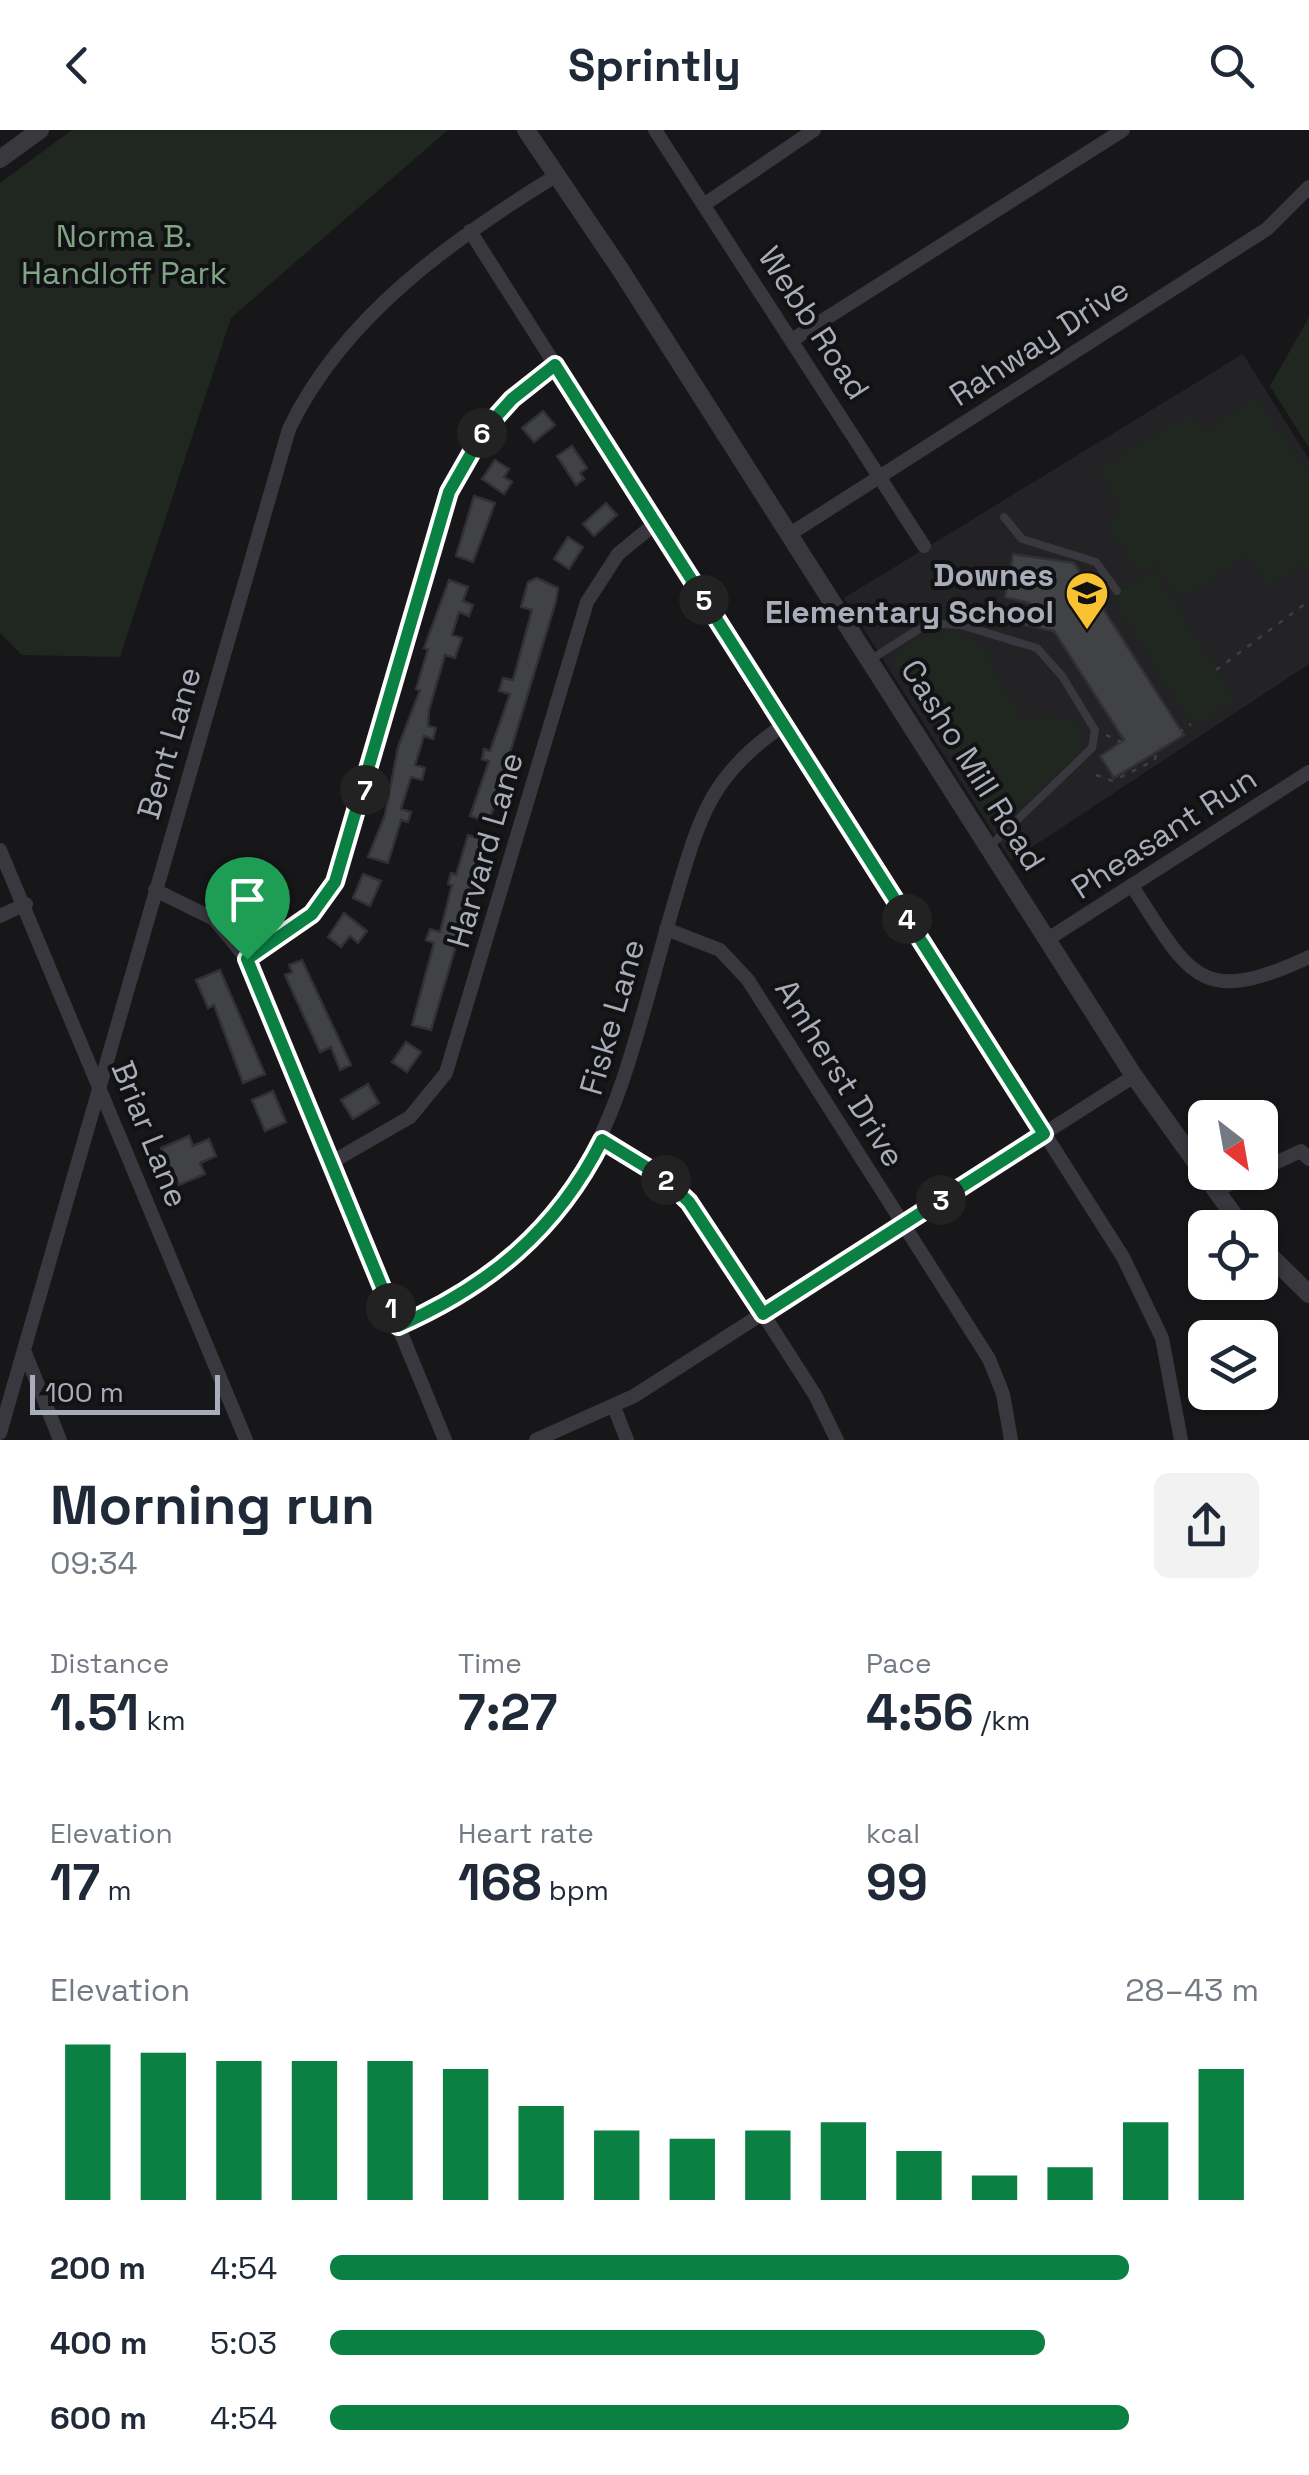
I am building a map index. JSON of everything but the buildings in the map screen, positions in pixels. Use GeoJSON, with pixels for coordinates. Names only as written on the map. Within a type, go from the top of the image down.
{"type":"FeatureCollection","features":[{"type":"Feature","properties":{"kind":"street"},"geometry":{"type":"LineString","coordinates":[[0,159],[40,130]]}},
{"type":"Feature","properties":{"kind":"street","name":"Casho Mill Road"},"geometry":{"type":"LineString","coordinates":[[526,130],[790,534],[1134,1076],[1230,1210]]}},
{"type":"Feature","properties":{"kind":"street","name":"Webb Road"},"geometry":{"type":"LineString","coordinates":[[655,130],[924,546]]}},
{"type":"Feature","properties":{"kind":"street"},"geometry":{"type":"LineString","coordinates":[[705,204],[814,130]]}},
{"type":"Feature","properties":{"kind":"street"},"geometry":{"type":"LineString","coordinates":[[792,340],[1122,130]]}},
{"type":"Feature","properties":{"kind":"street","name":"Bent Lane"},"geometry":{"type":"LineString","coordinates":[[0,1433],[289,429],[324,366],[346,339],[470,232],[557,175]]}},
{"type":"Feature","properties":{"kind":"street","name":"Rahway Drive"},"geometry":{"type":"LineString","coordinates":[[790,534],[1267,230],[1309,186]]}},
{"type":"Feature","properties":{"kind":"street"},"geometry":{"type":"LineString","coordinates":[[470,232],[1044,1134],[1150,1308],[1168,1360],[1181,1440]]}},
{"type":"Feature","properties":{"kind":"street"},"geometry":{"type":"LineString","coordinates":[[247,959],[312,914],[335,882],[449,492],[485,429],[512,399],[555,365]]}},
{"type":"Feature","properties":{"kind":"street","name":"Harvard Lane"},"geometry":{"type":"LineString","coordinates":[[332,1162],[410,1118],[446,1073],[587,602],[618,554],[656,524]]}},
{"type":"Feature","properties":{"kind":"street","name":"Fiske Lane"},"geometry":{"type":"LineString","coordinates":[[398,1326],[478,1286],[529,1244],[574,1190],[602,1140],[706,804],[738,758],[784,725]]}},
{"type":"Feature","properties":{"kind":"street","name":"Pheasant Run"},"geometry":{"type":"LineString","coordinates":[[1048,940],[1309,772]]}},
{"type":"Feature","properties":{"kind":"street","name":"Briar Lane"},"geometry":{"type":"LineString","coordinates":[[0,850],[26,904],[246,1440]]}},
{"type":"Feature","properties":{"kind":"street"},"geometry":{"type":"LineString","coordinates":[[1132,886],[1173,950],[1206,978],[1248,982],[1309,957]]}},
{"type":"Feature","properties":{"kind":"street"},"geometry":{"type":"LineString","coordinates":[[155,890],[214,920],[247,959],[445,1440]]}},
{"type":"Feature","properties":{"kind":"street"},"geometry":{"type":"LineString","coordinates":[[0,916],[26,904]]}},
{"type":"Feature","properties":{"kind":"street","name":"Amherst Drive"},"geometry":{"type":"LineString","coordinates":[[666,929],[720,950],[740,968],[989,1359],[1003,1394],[1011,1440]]}},
{"type":"Feature","properties":{"kind":"street"},"geometry":{"type":"LineString","coordinates":[[536,1440],[614,1407],[1134,1076]]}},
{"type":"Feature","properties":{"kind":"street"},"geometry":{"type":"LineString","coordinates":[[602,1140],[664,1178],[689,1202],[763,1314],[837,1440]]}},
{"type":"Feature","properties":{"kind":"street"},"geometry":{"type":"LineString","coordinates":[[1278,1163],[1306,1152]]}},
{"type":"Feature","properties":{"kind":"street"},"geometry":{"type":"LineString","coordinates":[[1278,1264],[1309,1294]]}},
{"type":"Feature","properties":{"kind":"street"},"geometry":{"type":"LineString","coordinates":[[24,1350],[60,1440]]}},
{"type":"Feature","properties":{"kind":"street"},"geometry":{"type":"LineString","coordinates":[[614,1407],[628,1440]]}},
{"type":"Feature","properties":{"kind":"lane"},"geometry":{"type":"LineString","coordinates":[[1004,517],[1022,538],[1096,562],[1117,591]]}},
{"type":"Feature","properties":{"kind":"lane"},"geometry":{"type":"LineString","coordinates":[[870,660],[919,629],[949,624],[1037,648],[1062,676],[1095,730],[1092,748],[989,847]]}},
{"type":"Feature","properties":{"kind":"path"},"geometry":{"type":"LineString","coordinates":[[1216,670],[1309,601]]}},
{"type":"Feature","properties":{"kind":"path"},"geometry":{"type":"LineString","coordinates":[[1096,774],[1113,781],[1156,760],[1156,749],[1191,724]]}},
{"type":"Feature","properties":{"kind":"path"},"geometry":{"type":"LineString","coordinates":[[1106,736],[1121,742]]}},
{"type":"Feature","properties":{"kind":"shaded area","name":"Downes Elementary School"},"geometry":{"type":"Polygon","coordinates":[[[1243,354],[1309,459],[1309,664],[1011,861],[844,598],[1243,354]]]}},
{"type":"Feature","properties":{"kind":"green space","name":"Norma B. Handloff Park"},"geometry":{"type":"Polygon","coordinates":[[[72,130],[448,130],[231,318],[120,657],[22,655],[0,633],[0,183],[72,130]]]}},
{"type":"Feature","properties":{"kind":"green space"},"geometry":{"type":"Polygon","coordinates":[[[1309,317],[1309,448],[1270,386],[1309,317]]]}},
{"type":"Feature","properties":{"kind":"green space"},"geometry":{"type":"Polygon","coordinates":[[[1256,398],[1309,477],[1309,567],[1298,566],[1269,586],[1247,555],[1179,599],[1156,564],[1140,574],[1107,523],[1123,512],[1097,470],[1187,416],[1207,431],[1256,398]]]}},
{"type":"Feature","properties":{"kind":"green space"},"geometry":{"type":"Polygon","coordinates":[[[1154,571],[1235,700],[1192,726],[1112,598],[1154,571]]]}},
{"type":"Feature","properties":{"kind":"green space"},"geometry":{"type":"Polygon","coordinates":[[[956,632],[992,651],[988,663],[1023,720],[1033,716],[1056,717],[1076,727],[1081,735],[1075,757],[1002,823],[988,816],[895,669],[895,654],[909,644],[923,637],[956,632]]]}},
{"type":"Feature","properties":{"kind":"place","name":"Downes Elementary School"},"geometry":{"type":"Point","coordinates":[1087,631]}},
{"type":"Feature","properties":{"kind":"route"},"geometry":{"type":"LineString","coordinates":[[555,365],[1044,1134],[763,1314],[689,1202],[664,1178],[602,1140],[561,1209],[529,1244],[478,1286],[398,1326],[247,959],[286,936],[312,914],[335,882],[349,846],[449,492],[467,454],[485,429],[512,399],[555,365]]}}]}
